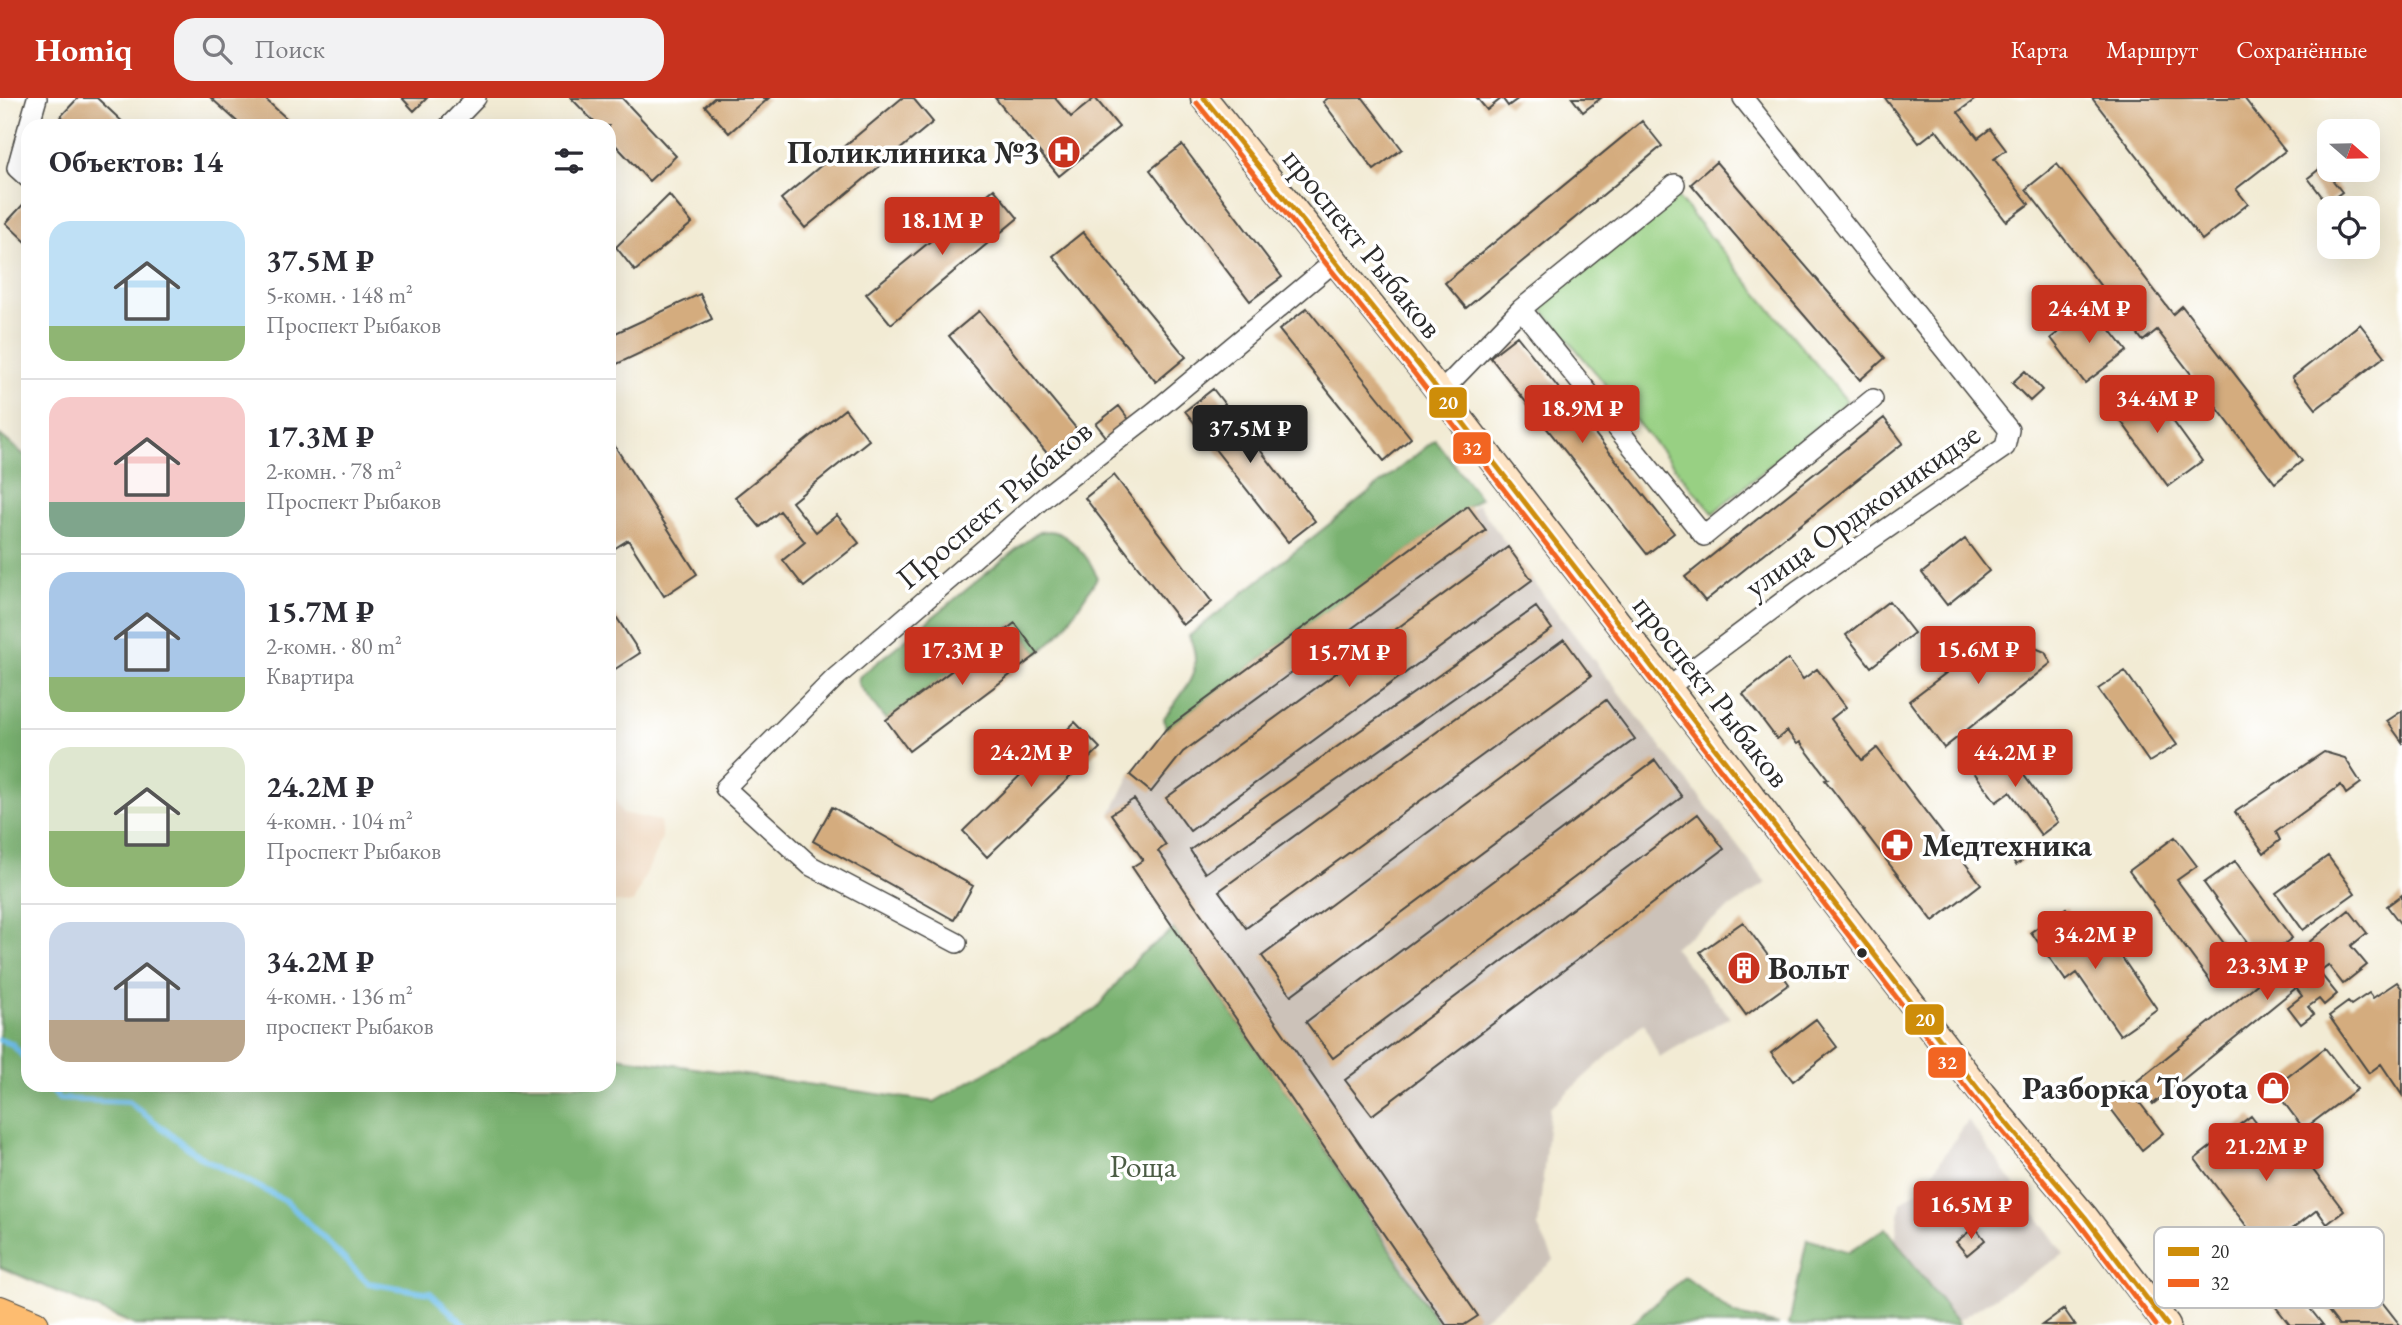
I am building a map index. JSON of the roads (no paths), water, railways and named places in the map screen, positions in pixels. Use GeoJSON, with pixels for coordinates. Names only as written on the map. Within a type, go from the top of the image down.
{"type":"FeatureCollection","features":[{"type":"Feature","properties":{"kind":"main road","name":"проспект Рыбаков"},"geometry":{"type":"LineString","coordinates":[[1204,98],[1440,393],[1982,1094],[2085,1217],[2154,1308]]}},
{"type":"Feature","properties":{"kind":"main road","name":"проспект Рыбаков"},"geometry":{"type":"LineString","coordinates":[[2154,1308],[2167,1325]]}},
{"type":"Feature","properties":{"kind":"main road"},"geometry":{"type":"LineString","coordinates":[[0,1311],[34,1325]]}},
{"type":"Feature","properties":{"kind":"street"},"geometry":{"type":"LineString","coordinates":[[30,119],[37,98]]}},
{"type":"Feature","properties":{"kind":"street"},"geometry":{"type":"LineString","coordinates":[[456,119],[476,98]]}},
{"type":"Feature","properties":{"kind":"street","name":"улица Орджоникидзе"},"geometry":{"type":"LineString","coordinates":[[1669,687],[1798,590],[2005,447],[2009,430],[1743,98]]}},
{"type":"Feature","properties":{"kind":"street"},"geometry":{"type":"LineString","coordinates":[[21,153],[17,168],[21,172]]}},
{"type":"Feature","properties":{"kind":"street"},"geometry":{"type":"LineString","coordinates":[[1440,393],[1521,309],[1675,184]]}},
{"type":"Feature","properties":{"kind":"street","name":"Проспект Рыбаков"},"geometry":{"type":"LineString","coordinates":[[957,943],[811,866],[726,788],[835,678],[926,599],[1047,495],[1154,412],[1335,261]]}},
{"type":"Feature","properties":{"kind":"street"},"geometry":{"type":"LineString","coordinates":[[1521,309],[1704,536],[1872,399]]}},
{"type":"Feature","properties":{"kind":"waterway"},"geometry":{"type":"LineString","coordinates":[[0,1040],[12,1044],[21,1054]]}},
{"type":"Feature","properties":{"kind":"waterway"},"geometry":{"type":"LineString","coordinates":[[54,1092],[59,1099],[129,1102],[200,1157],[286,1201],[368,1283],[430,1293],[465,1325]]}},
{"type":"Feature","properties":{"kind":"place","name":"Поликлиника №3"},"geometry":{"type":"Point","coordinates":[1064,152]}},
{"type":"Feature","properties":{"kind":"place","name":"Медтехника"},"geometry":{"type":"Point","coordinates":[1897,845]}},
{"type":"Feature","properties":{"kind":"place","name":"Вольт"},"geometry":{"type":"Point","coordinates":[1744,968]}},
{"type":"Feature","properties":{"kind":"place","name":"Разборка Toyota"},"geometry":{"type":"Point","coordinates":[2273,1088]}},
{"type":"Feature","properties":{"kind":"park label","name":"Роща"},"geometry":{"type":"Point","coordinates":[1143,1166]}}]}
